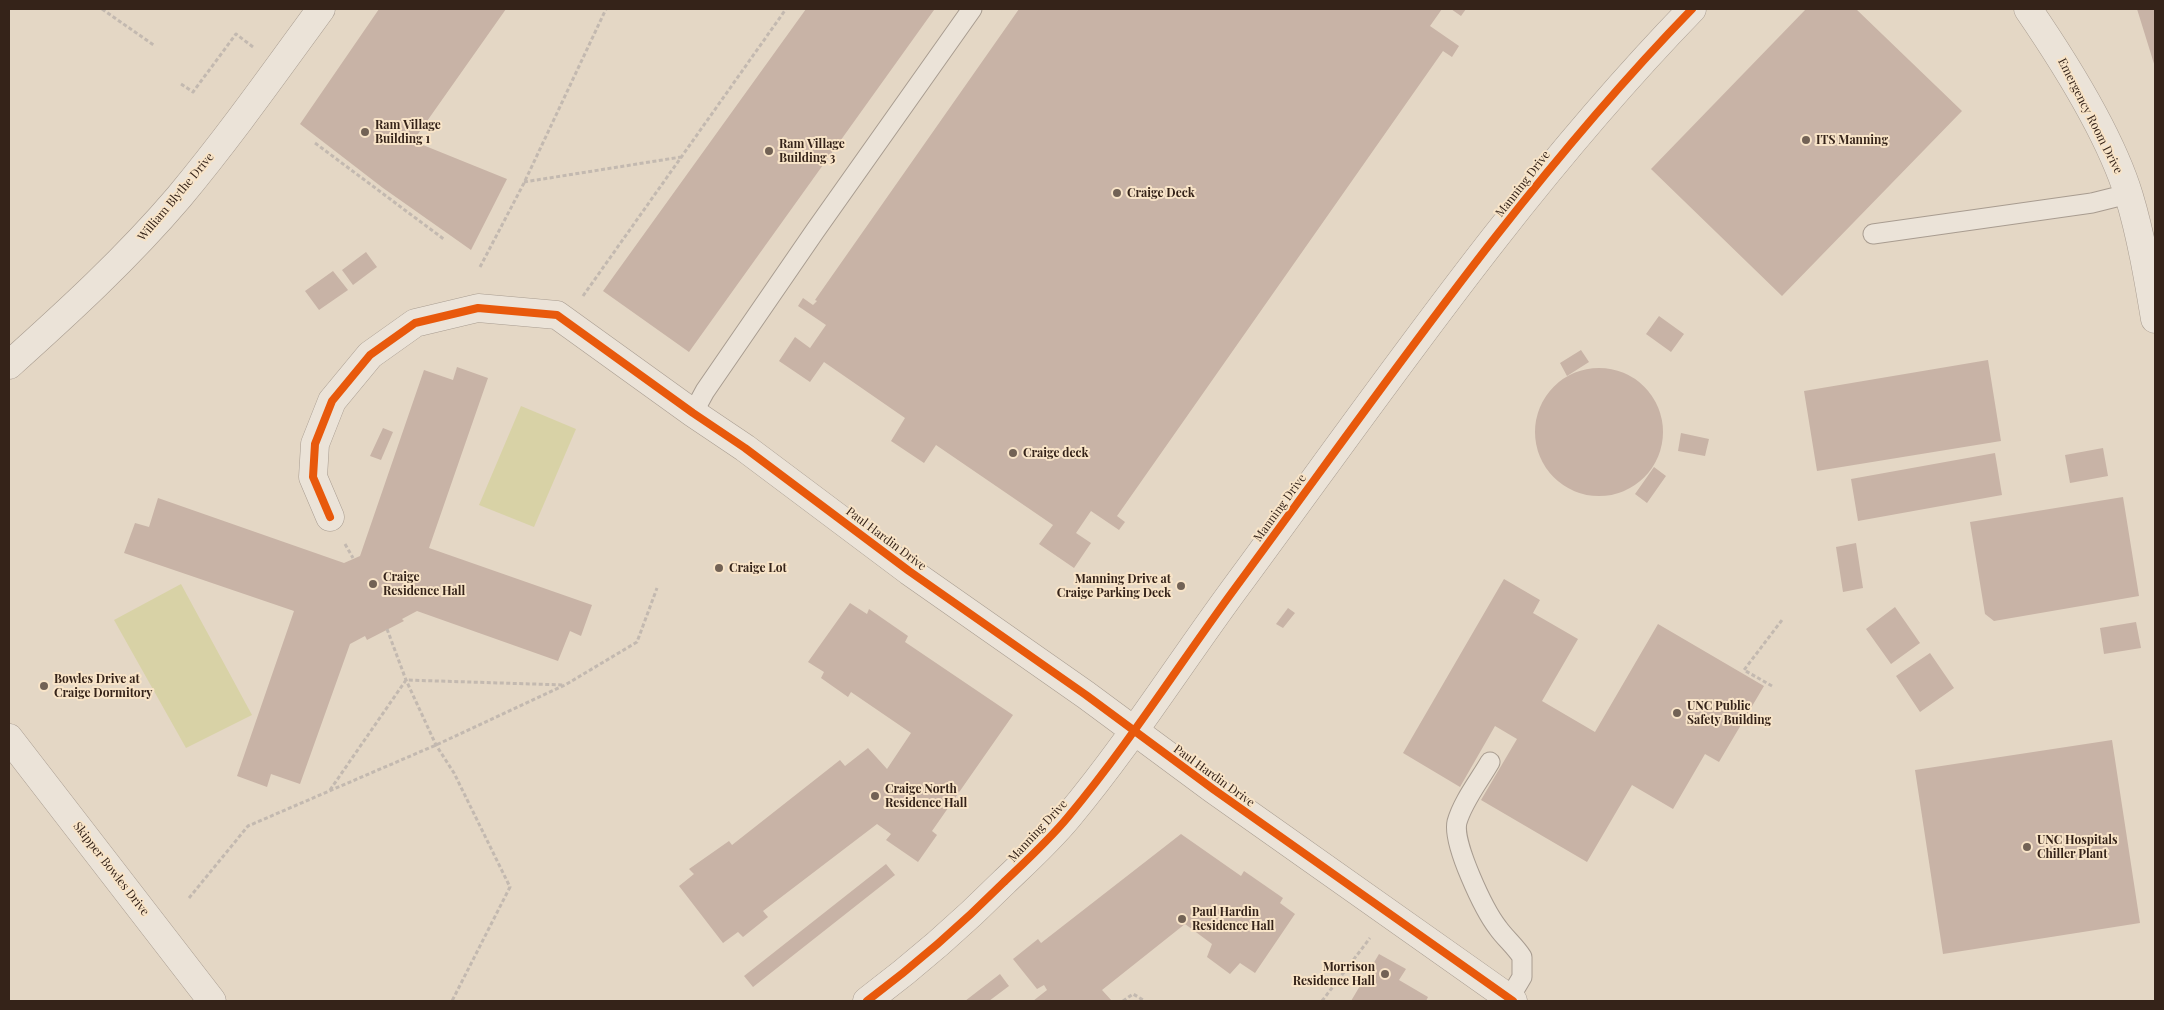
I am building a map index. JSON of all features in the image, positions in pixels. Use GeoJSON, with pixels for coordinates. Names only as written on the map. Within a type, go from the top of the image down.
{"type":"FeatureCollection","features":[{"type":"Feature","properties":{"kind":"street","name":"William Blythe Drive"},"geometry":{"type":"LineString","coordinates":[[9,365],[121,260],[179,197],[321,9]]}},
{"type":"Feature","properties":{"kind":"street","name":"Manning Drive"},"geometry":{"type":"LineString","coordinates":[[867,1001],[943,941],[1067,819],[1134,731],[1299,502],[1541,179],[1586,124],[1692,9]]}},
{"type":"Feature","properties":{"kind":"street","name":"Emergency Room Drive"},"geometry":{"type":"LineString","coordinates":[[2028,9],[2061,57],[2110,149],[2128,194],[2143,250],[2155,319]]}},
{"type":"Feature","properties":{"kind":"street","name":"Paul Hardin Drive"},"geometry":{"type":"LineString","coordinates":[[330,517],[313,477],[315,444],[332,401],[370,355],[415,323],[478,308],[557,315],[745,448],[909,571],[1511,1000]]}},
{"type":"Feature","properties":{"kind":"street","name":"Skipper Bowles Drive"},"geometry":{"type":"LineString","coordinates":[[9,738],[212,1001]]}},
{"type":"Feature","properties":{"kind":"lane"},"geometry":{"type":"LineString","coordinates":[[693,413],[705,391],[815,231],[972,9]]}},
{"type":"Feature","properties":{"kind":"lane"},"geometry":{"type":"LineString","coordinates":[[1873,234],[2092,204],[2128,194]]}},
{"type":"Feature","properties":{"kind":"lane"},"geometry":{"type":"LineString","coordinates":[[1490,762],[1460,813],[1456,834],[1458,846],[1487,909],[1498,927],[1522,957],[1522,977],[1511,1000]]}},
{"type":"Feature","properties":{"kind":"path"},"geometry":{"type":"LineString","coordinates":[[102,9],[155,46]]}},
{"type":"Feature","properties":{"kind":"path"},"geometry":{"type":"LineString","coordinates":[[480,267],[524,183],[606,9]]}},
{"type":"Feature","properties":{"kind":"path"},"geometry":{"type":"LineString","coordinates":[[578,303],[786,9]]}},
{"type":"Feature","properties":{"kind":"path"},"geometry":{"type":"LineString","coordinates":[[181,84],[193,92],[236,34],[254,47],[249,54]]}},
{"type":"Feature","properties":{"kind":"path"},"geometry":{"type":"LineString","coordinates":[[315,143],[444,240]]}},
{"type":"Feature","properties":{"kind":"path"},"geometry":{"type":"LineString","coordinates":[[524,183],[682,156]]}},
{"type":"Feature","properties":{"kind":"path"},"geometry":{"type":"LineString","coordinates":[[189,898],[248,826],[436,745],[565,685],[636,642],[657,588]]}},
{"type":"Feature","properties":{"kind":"path"},"geometry":{"type":"LineString","coordinates":[[1772,686],[1744,670],[1782,620]]}},
{"type":"Feature","properties":{"kind":"path"},"geometry":{"type":"LineString","coordinates":[[388,629],[406,680],[436,745],[454,773],[510,887],[452,1001]]}},
{"type":"Feature","properties":{"kind":"path"},"geometry":{"type":"LineString","coordinates":[[406,680],[565,685]]}},
{"type":"Feature","properties":{"kind":"path"},"geometry":{"type":"LineString","coordinates":[[330,790],[406,680]]}},
{"type":"Feature","properties":{"kind":"path"},"geometry":{"type":"LineString","coordinates":[[1322,1001],[1374,932]]}},
{"type":"Feature","properties":{"kind":"path"},"geometry":{"type":"LineString","coordinates":[[1122,1001],[1133,994],[1145,1001]]}},
{"type":"Feature","properties":{"kind":"shaded area"},"geometry":{"type":"Polygon","coordinates":[[[521,406],[576,429],[534,527],[479,505],[521,406]]]}},
{"type":"Feature","properties":{"kind":"shaded area"},"geometry":{"type":"Polygon","coordinates":[[[181,584],[252,715],[186,748],[114,620],[181,584]]]}},
{"type":"Feature","properties":{"kind":"building","name":"Ram Village Building 1"},"geometry":{"type":"Polygon","coordinates":[[[379,9],[506,9],[413,141],[507,179],[471,250],[383,188],[300,124],[379,9]]]}},
{"type":"Feature","properties":{"kind":"building","name":"Ram Village Building 3"},"geometry":{"type":"Polygon","coordinates":[[[806,9],[934,10],[689,352],[603,291],[806,9]]]}},
{"type":"Feature","properties":{"kind":"building","name":"Craige Deck"},"geometry":{"type":"Polygon","coordinates":[[[1019,9],[1442,9],[1430,26],[1459,46],[1452,57],[1443,51],[1117,516],[1125,522],[1119,530],[1091,511],[1076,533],[1091,543],[1074,568],[1039,544],[1053,525],[936,445],[924,463],[891,441],[905,418],[824,362],[810,382],[779,361],[795,337],[810,348],[826,325],[798,306],[803,298],[813,305],[817,301],[815,300],[1019,9]]]}},
{"type":"Feature","properties":{"kind":"building"},"geometry":{"type":"Polygon","coordinates":[[[1451,9],[1466,9],[1461,16],[1451,9]]]}},
{"type":"Feature","properties":{"kind":"building","name":"ITS Manning"},"geometry":{"type":"Polygon","coordinates":[[[1806,9],[1856,9],[1962,111],[1782,296],[1651,169],[1806,9]]]}},
{"type":"Feature","properties":{"kind":"building"},"geometry":{"type":"Polygon","coordinates":[[[2137,9],[2155,9],[2155,67],[2137,9]]]}},
{"type":"Feature","properties":{"kind":"building"},"geometry":{"type":"Polygon","coordinates":[[[366,252],[377,267],[353,285],[342,270],[366,252]]]}},
{"type":"Feature","properties":{"kind":"building"},"geometry":{"type":"Polygon","coordinates":[[[333,271],[348,290],[319,310],[305,291],[333,271]]]}},
{"type":"Feature","properties":{"kind":"building"},"geometry":{"type":"Polygon","coordinates":[[[1659,316],[1684,334],[1671,352],[1646,334],[1659,316]]]}},
{"type":"Feature","properties":{"kind":"building"},"geometry":{"type":"Polygon","coordinates":[[[1581,350],[1589,362],[1567,376],[1560,363],[1581,350]]]}},
{"type":"Feature","properties":{"kind":"building"},"geometry":{"type":"Polygon","coordinates":[[[1988,360],[2001,441],[1817,471],[1804,391],[1988,360]]]}},
{"type":"Feature","properties":{"kind":"building","name":"Craige Residence Hall"},"geometry":{"type":"Polygon","coordinates":[[[457,367],[488,378],[429,548],[592,605],[581,636],[570,631],[558,661],[417,611],[402,619],[404,621],[367,640],[365,636],[350,644],[300,784],[271,774],[267,787],[237,776],[294,611],[124,553],[135,523],[149,527],[158,498],[344,563],[360,556],[424,370],[453,380],[457,367]]]}},
{"type":"Feature","properties":{"kind":"building"},"geometry":{"type":"Polygon","coordinates":[[[1599,368],[1623,373],[1635,379],[1644,387],[1652,396],[1658,408],[1663,432],[1658,456],[1652,468],[1644,477],[1635,485],[1623,491],[1599,496],[1575,491],[1563,485],[1554,477],[1546,468],[1540,456],[1535,432],[1540,408],[1546,396],[1554,387],[1563,379],[1575,373],[1599,368]]]}},
{"type":"Feature","properties":{"kind":"building"},"geometry":{"type":"Polygon","coordinates":[[[383,428],[393,432],[381,460],[370,456],[383,428]]]}},
{"type":"Feature","properties":{"kind":"building"},"geometry":{"type":"Polygon","coordinates":[[[1681,433],[1709,439],[1705,456],[1678,451],[1681,433]]]}},
{"type":"Feature","properties":{"kind":"building"},"geometry":{"type":"Polygon","coordinates":[[[2103,448],[2108,476],[2070,483],[2065,455],[2103,448]]]}},
{"type":"Feature","properties":{"kind":"building"},"geometry":{"type":"Polygon","coordinates":[[[1995,453],[2002,495],[1858,521],[1851,479],[1995,453]]]}},
{"type":"Feature","properties":{"kind":"building"},"geometry":{"type":"Polygon","coordinates":[[[1654,467],[1666,476],[1647,503],[1635,494],[1654,467]]]}},
{"type":"Feature","properties":{"kind":"building"},"geometry":{"type":"Polygon","coordinates":[[[2123,497],[2139,596],[1994,621],[1985,614],[1970,522],[2123,497]]]}},
{"type":"Feature","properties":{"kind":"building"},"geometry":{"type":"Polygon","coordinates":[[[1856,543],[1863,588],[1843,592],[1836,547],[1856,543]]]}},
{"type":"Feature","properties":{"kind":"building","name":"UNC Public Safety Building"},"geometry":{"type":"Polygon","coordinates":[[[1504,579],[1540,600],[1533,613],[1578,639],[1542,701],[1595,732],[1658,624],[1764,686],[1719,762],[1705,754],[1673,809],[1632,785],[1587,862],[1481,800],[1517,739],[1495,726],[1460,787],[1403,753],[1504,579]]]}},
{"type":"Feature","properties":{"kind":"building","name":"Craige North Residence Hall"},"geometry":{"type":"Polygon","coordinates":[[[850,603],[867,614],[869,609],[908,636],[905,642],[1013,715],[932,831],[937,835],[918,862],[886,840],[891,834],[877,824],[763,911],[768,917],[743,937],[738,932],[723,943],[679,886],[694,874],[689,869],[729,841],[732,845],[840,760],[845,766],[868,748],[887,769],[911,733],[851,692],[848,697],[821,678],[824,672],[808,662],[850,603]]]}},
{"type":"Feature","properties":{"kind":"building"},"geometry":{"type":"Polygon","coordinates":[[[1895,607],[1920,643],[1891,664],[1866,629],[1895,607]]]}},
{"type":"Feature","properties":{"kind":"building"},"geometry":{"type":"Polygon","coordinates":[[[1288,608],[1295,613],[1283,628],[1276,624],[1288,608]]]}},
{"type":"Feature","properties":{"kind":"building"},"geometry":{"type":"Polygon","coordinates":[[[2136,622],[2141,648],[2104,654],[2100,628],[2136,622]]]}},
{"type":"Feature","properties":{"kind":"building"},"geometry":{"type":"Polygon","coordinates":[[[1930,653],[1954,688],[1920,712],[1896,676],[1930,653]]]}},
{"type":"Feature","properties":{"kind":"building","name":"UNC Hospitals Chiller Plant"},"geometry":{"type":"Polygon","coordinates":[[[2112,740],[2140,923],[1943,954],[1915,770],[2112,740]]]}},
{"type":"Feature","properties":{"kind":"building","name":"Paul Hardin Residence Hall"},"geometry":{"type":"Polygon","coordinates":[[[1181,834],[1241,876],[1244,871],[1283,898],[1280,903],[1295,914],[1255,973],[1240,963],[1230,974],[1207,957],[1212,944],[1185,924],[1102,990],[1112,1001],[1033,1001],[1047,990],[1044,985],[1037,989],[1013,959],[1038,939],[1041,943],[1181,834]]]}},
{"type":"Feature","properties":{"kind":"building"},"geometry":{"type":"Polygon","coordinates":[[[886,864],[895,875],[753,987],[744,976],[886,864]]]}},
{"type":"Feature","properties":{"kind":"building","name":"Morrison Residence Hall"},"geometry":{"type":"Polygon","coordinates":[[[1379,954],[1406,969],[1399,980],[1428,997],[1426,1001],[1351,1001],[1379,954]]]}},
{"type":"Feature","properties":{"kind":"building"},"geometry":{"type":"Polygon","coordinates":[[[1000,974],[1009,986],[989,1001],[965,1001],[1000,974]]]}},
{"type":"Feature","properties":{"kind":"cycle path"},"geometry":{"type":"LineString","coordinates":[[867,1001],[920,959],[988,898],[1068,817],[1132,734],[1233,591],[1397,366],[1510,218],[1568,147],[1692,9]]}},
{"type":"Feature","properties":{"kind":"cycle path"},"geometry":{"type":"LineString","coordinates":[[330,517],[313,477],[315,444],[332,401],[370,355],[415,323],[478,308],[557,315],[745,448],[909,571],[1086,695],[1213,789],[1513,1001]]}},
{"type":"Feature","properties":{"kind":"place","name":"Ram Village Building 1"},"geometry":{"type":"Point","coordinates":[365,132]}},
{"type":"Feature","properties":{"kind":"place","name":"ITS Manning"},"geometry":{"type":"Point","coordinates":[1806,140]}},
{"type":"Feature","properties":{"kind":"place","name":"Ram Village Building 3"},"geometry":{"type":"Point","coordinates":[769,151]}},
{"type":"Feature","properties":{"kind":"place","name":"Craige Deck"},"geometry":{"type":"Point","coordinates":[1117,193]}},
{"type":"Feature","properties":{"kind":"place","name":"Craige deck"},"geometry":{"type":"Point","coordinates":[1013,453]}},
{"type":"Feature","properties":{"kind":"place","name":"Craige Lot"},"geometry":{"type":"Point","coordinates":[719,568]}},
{"type":"Feature","properties":{"kind":"place","name":"Craige Residence Hall"},"geometry":{"type":"Point","coordinates":[373,584]}},
{"type":"Feature","properties":{"kind":"place","name":"Manning Drive at Craige Parking Deck"},"geometry":{"type":"Point","coordinates":[1181,586]}},
{"type":"Feature","properties":{"kind":"place","name":"Bowles Drive at Craige Dormitory"},"geometry":{"type":"Point","coordinates":[44,686]}},
{"type":"Feature","properties":{"kind":"place","name":"UNC Public Safety Building"},"geometry":{"type":"Point","coordinates":[1677,713]}},
{"type":"Feature","properties":{"kind":"place","name":"Craige North Residence Hall"},"geometry":{"type":"Point","coordinates":[875,796]}},
{"type":"Feature","properties":{"kind":"place","name":"UNC Hospitals Chiller Plant"},"geometry":{"type":"Point","coordinates":[2027,847]}},
{"type":"Feature","properties":{"kind":"place","name":"Paul Hardin Residence Hall"},"geometry":{"type":"Point","coordinates":[1182,919]}},
{"type":"Feature","properties":{"kind":"place","name":"Morrison Residence Hall"},"geometry":{"type":"Point","coordinates":[1385,974]}}]}
